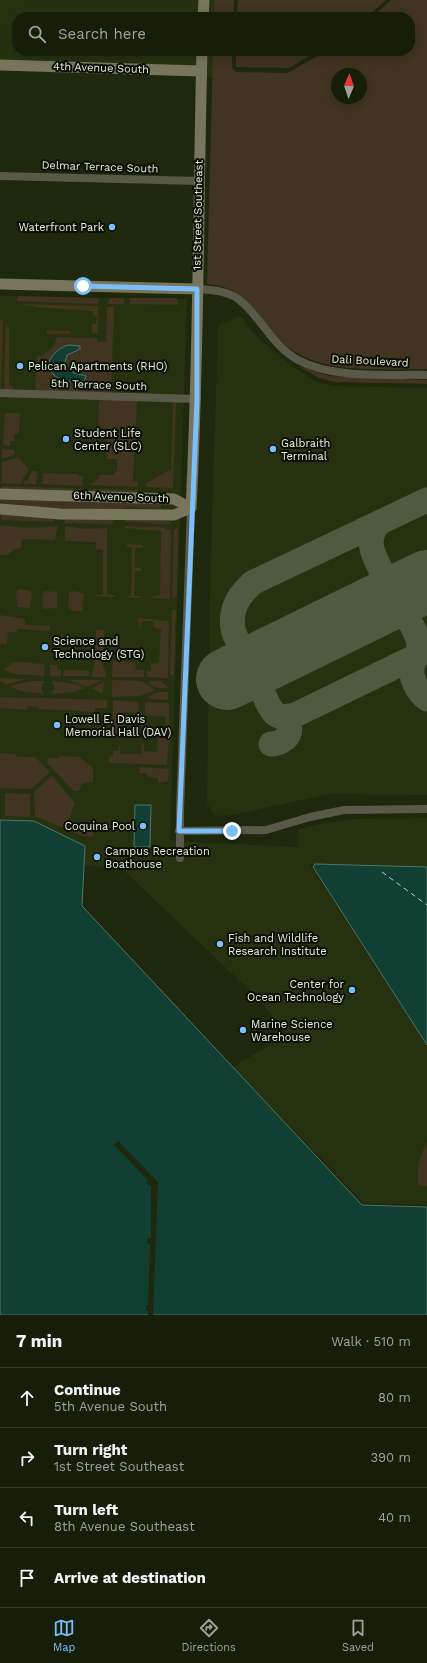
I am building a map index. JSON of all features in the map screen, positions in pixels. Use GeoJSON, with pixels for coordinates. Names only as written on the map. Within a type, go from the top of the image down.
{"type":"FeatureCollection","features":[{"type":"Feature","properties":{"kind":"street"},"geometry":{"type":"LineString","coordinates":[[203,12],[204,0]]}},
{"type":"Feature","properties":{"kind":"street","name":"1st Street Southeast"},"geometry":{"type":"LineString","coordinates":[[180,858],[179,831],[191,508],[197,400],[197,289],[202,56]]}},
{"type":"Feature","properties":{"kind":"street","name":"4th Avenue South"},"geometry":{"type":"LineString","coordinates":[[0,65],[202,71]]}},
{"type":"Feature","properties":{"kind":"street","name":"Delmar Terrace South"},"geometry":{"type":"LineString","coordinates":[[0,176],[199,181]]}},
{"type":"Feature","properties":{"kind":"street"},"geometry":{"type":"LineString","coordinates":[[0,284],[197,289]]}},
{"type":"Feature","properties":{"kind":"street","name":"Dali Boulevard"},"geometry":{"type":"LineString","coordinates":[[197,289],[218,290],[242,302],[280,346],[298,360],[307,364],[331,371],[427,375]]}},
{"type":"Feature","properties":{"kind":"street","name":"5th Terrace South"},"geometry":{"type":"LineString","coordinates":[[0,393],[197,400]]}},
{"type":"Feature","properties":{"kind":"street","name":"6th Avenue South"},"geometry":{"type":"LineString","coordinates":[[0,494],[174,499],[191,508]]}},
{"type":"Feature","properties":{"kind":"street","name":"6th Avenue South"},"geometry":{"type":"LineString","coordinates":[[0,509],[60,514],[174,515],[191,508]]}},
{"type":"Feature","properties":{"kind":"street"},"geometry":{"type":"LineString","coordinates":[[179,831],[266,830],[310,817],[344,810],[427,809]]}},
{"type":"Feature","properties":{"kind":"shaded area"},"geometry":{"type":"Polygon","coordinates":[[[0,0],[199,0],[198,12],[12,12],[12,56],[197,56],[197,66],[0,60],[0,0]]]}},
{"type":"Feature","properties":{"kind":"shaded area"},"geometry":{"type":"Polygon","coordinates":[[[208,0],[214,0],[214,12],[208,12],[208,0]]]}},
{"type":"Feature","properties":{"kind":"shaded area"},"geometry":{"type":"Polygon","coordinates":[[[214,0],[234,0],[233,12],[214,12],[214,0]]]}},
{"type":"Feature","properties":{"kind":"shaded area"},"geometry":{"type":"Polygon","coordinates":[[[238,0],[386,0],[373,12],[237,12],[238,0]]]}},
{"type":"Feature","properties":{"kind":"shaded area"},"geometry":{"type":"Polygon","coordinates":[[[391,0],[427,0],[427,369],[346,368],[315,361],[301,355],[287,346],[276,336],[249,303],[238,294],[224,287],[207,284],[213,56],[232,56],[232,67],[236,72],[288,73],[317,56],[415,56],[415,12],[378,12],[391,0]]]}},
{"type":"Feature","properties":{"kind":"shaded area"},"geometry":{"type":"Polygon","coordinates":[[[207,56],[213,56],[213,77],[206,77],[207,56]]]}},
{"type":"Feature","properties":{"kind":"shaded area"},"geometry":{"type":"Polygon","coordinates":[[[236,56],[309,56],[289,68],[236,67],[236,56]]]}},
{"type":"Feature","properties":{"kind":"shaded area"},"geometry":{"type":"Polygon","coordinates":[[[0,296],[187,299],[170,841],[298,847],[296,843],[297,830],[323,823],[356,819],[427,818],[427,874],[362,866],[309,864],[427,1046],[427,1205],[364,1203],[233,1067],[287,1035],[259,999],[120,867],[84,866],[85,846],[34,821],[0,820],[0,296]]]}},
{"type":"Feature","properties":{"kind":"shaded area"},"geometry":{"type":"Polygon","coordinates":[[[18,296],[95,298],[98,299],[99,304],[17,301],[18,296]]]}},
{"type":"Feature","properties":{"kind":"shaded area"},"geometry":{"type":"Polygon","coordinates":[[[110,298],[124,298],[124,304],[107,304],[110,298]]]}},
{"type":"Feature","properties":{"kind":"shaded area"},"geometry":{"type":"Polygon","coordinates":[[[130,298],[177,298],[178,305],[130,304],[130,298]]]}},
{"type":"Feature","properties":{"kind":"shaded area"},"geometry":{"type":"Polygon","coordinates":[[[18,304],[98,306],[98,333],[92,333],[92,324],[96,324],[97,316],[93,315],[93,311],[34,307],[18,304]]]}},
{"type":"Feature","properties":{"kind":"shaded area"},"geometry":{"type":"Polygon","coordinates":[[[107,307],[114,307],[111,393],[35,391],[37,356],[50,350],[57,337],[97,338],[98,342],[106,342],[107,307]]]}},
{"type":"Feature","properties":{"kind":"shaded area"},"geometry":{"type":"Polygon","coordinates":[[[240,316],[256,336],[290,365],[317,382],[335,386],[427,388],[427,795],[330,794],[237,814],[216,816],[207,804],[210,592],[218,326],[240,316]]]}},
{"type":"Feature","properties":{"kind":"shaded area"},"geometry":{"type":"Polygon","coordinates":[[[0,320],[3,320],[1,389],[0,389],[0,320]]]}},
{"type":"Feature","properties":{"kind":"shaded area"},"geometry":{"type":"Polygon","coordinates":[[[6,320],[7,326],[9,327],[9,385],[13,386],[13,390],[4,389],[6,320]]]}},
{"type":"Feature","properties":{"kind":"shaded area"},"geometry":{"type":"Polygon","coordinates":[[[47,330],[71,331],[71,334],[47,334],[47,330]]]}},
{"type":"Feature","properties":{"kind":"shaded area"},"geometry":{"type":"Polygon","coordinates":[[[298,366],[330,376],[427,380],[427,384],[335,382],[319,378],[298,366]]]}},
{"type":"Feature","properties":{"kind":"shaded area"},"geometry":{"type":"Polygon","coordinates":[[[142,400],[137,402],[133,481],[138,482],[138,487],[90,485],[99,478],[99,475],[114,475],[115,471],[117,471],[117,459],[106,459],[107,428],[98,427],[99,401],[142,400]]]}},
{"type":"Feature","properties":{"kind":"shaded area"},"geometry":{"type":"Polygon","coordinates":[[[166,401],[176,402],[173,488],[147,487],[145,484],[171,469],[173,403],[166,401]]]}},
{"type":"Feature","properties":{"kind":"shaded area"},"geometry":{"type":"Polygon","coordinates":[[[5,413],[20,413],[19,434],[14,434],[14,441],[10,441],[10,446],[3,445],[5,413]]]}},
{"type":"Feature","properties":{"kind":"shaded area"},"geometry":{"type":"Polygon","coordinates":[[[2,449],[14,450],[15,455],[2,459],[2,449]]]}},
{"type":"Feature","properties":{"kind":"shaded area"},"geometry":{"type":"Polygon","coordinates":[[[18,457],[29,469],[20,484],[1,483],[2,462],[18,457]]]}},
{"type":"Feature","properties":{"kind":"shaded area"},"geometry":{"type":"Polygon","coordinates":[[[32,471],[38,471],[36,484],[23,484],[24,481],[27,481],[32,471]]]}},
{"type":"Feature","properties":{"kind":"shaded area"},"geometry":{"type":"Polygon","coordinates":[[[43,473],[78,474],[79,476],[83,476],[82,486],[42,484],[43,473]]]}},
{"type":"Feature","properties":{"kind":"shaded area"},"geometry":{"type":"Polygon","coordinates":[[[1,487],[83,489],[83,493],[1,489],[1,487]]]}},
{"type":"Feature","properties":{"kind":"shaded area"},"geometry":{"type":"Polygon","coordinates":[[[87,489],[138,490],[136,493],[87,493],[87,489]]]}},
{"type":"Feature","properties":{"kind":"shaded area"},"geometry":{"type":"Polygon","coordinates":[[[1,497],[161,502],[161,508],[130,507],[110,511],[39,508],[3,503],[0,502],[1,497]]]}},
{"type":"Feature","properties":{"kind":"shaded area"},"geometry":{"type":"Polygon","coordinates":[[[1,511],[54,517],[53,522],[3,520],[1,519],[1,511]]]}},
{"type":"Feature","properties":{"kind":"shaded area"},"geometry":{"type":"Polygon","coordinates":[[[66,517],[113,519],[113,523],[64,523],[66,517]]]}},
{"type":"Feature","properties":{"kind":"shaded area"},"geometry":{"type":"Polygon","coordinates":[[[126,519],[167,521],[172,523],[126,522],[126,519]]]}},
{"type":"Feature","properties":{"kind":"shaded area"},"geometry":{"type":"Polygon","coordinates":[[[0,525],[29,528],[58,526],[55,540],[22,539],[21,548],[13,550],[9,555],[0,555],[0,525]]]}},
{"type":"Feature","properties":{"kind":"shaded area"},"geometry":{"type":"Polygon","coordinates":[[[65,526],[86,529],[107,528],[107,594],[115,595],[115,597],[94,596],[103,594],[103,550],[96,549],[96,542],[65,541],[65,526]]]}},
{"type":"Feature","properties":{"kind":"shaded area"},"geometry":{"type":"Polygon","coordinates":[[[124,526],[159,527],[171,530],[170,599],[151,598],[160,595],[161,531],[126,528],[124,526]]]}},
{"type":"Feature","properties":{"kind":"shaded area"},"geometry":{"type":"Polygon","coordinates":[[[174,529],[178,529],[177,588],[176,597],[172,598],[174,529]]]}},
{"type":"Feature","properties":{"kind":"shaded area"},"geometry":{"type":"Polygon","coordinates":[[[127,544],[143,545],[142,548],[135,548],[135,567],[141,568],[141,571],[135,571],[134,596],[140,596],[141,598],[123,597],[131,596],[132,548],[125,547],[127,544]]]}},
{"type":"Feature","properties":{"kind":"shaded area"},"geometry":{"type":"Polygon","coordinates":[[[20,589],[30,591],[32,593],[30,608],[17,607],[16,592],[20,589]]]}},
{"type":"Feature","properties":{"kind":"shaded area"},"geometry":{"type":"Polygon","coordinates":[[[44,591],[57,592],[57,608],[43,609],[42,597],[44,591]]]}},
{"type":"Feature","properties":{"kind":"shaded area"},"geometry":{"type":"Polygon","coordinates":[[[75,591],[84,594],[82,611],[73,611],[68,608],[69,592],[75,591]]]}},
{"type":"Feature","properties":{"kind":"shaded area"},"geometry":{"type":"Polygon","coordinates":[[[172,610],[176,610],[174,675],[170,675],[172,610]]]}},
{"type":"Feature","properties":{"kind":"shaded area"},"geometry":{"type":"Polygon","coordinates":[[[0,615],[25,619],[25,625],[50,626],[49,631],[17,629],[17,632],[8,632],[7,644],[0,644],[0,615]]]}},
{"type":"Feature","properties":{"kind":"shaded area"},"geometry":{"type":"Polygon","coordinates":[[[138,618],[169,621],[168,678],[147,677],[147,671],[151,671],[151,664],[159,663],[161,629],[154,628],[153,621],[142,621],[141,627],[139,628],[138,618]]]}},
{"type":"Feature","properties":{"kind":"shaded area"},"geometry":{"type":"Polygon","coordinates":[[[96,630],[104,630],[103,668],[105,669],[106,677],[91,677],[94,667],[96,630]]]}},
{"type":"Feature","properties":{"kind":"shaded area"},"geometry":{"type":"Polygon","coordinates":[[[113,661],[135,662],[136,670],[144,670],[144,677],[112,677],[113,661]]]}},
{"type":"Feature","properties":{"kind":"shaded area"},"geometry":{"type":"Polygon","coordinates":[[[13,662],[45,664],[44,676],[15,674],[4,670],[13,662]]]}},
{"type":"Feature","properties":{"kind":"shaded area"},"geometry":{"type":"Polygon","coordinates":[[[50,665],[57,665],[57,669],[61,670],[61,676],[50,676],[50,665]]]}},
{"type":"Feature","properties":{"kind":"shaded area"},"geometry":{"type":"Polygon","coordinates":[[[64,670],[89,671],[90,676],[63,676],[64,670]]]}},
{"type":"Feature","properties":{"kind":"shaded area"},"geometry":{"type":"Polygon","coordinates":[[[0,678],[26,679],[6,685],[0,681],[0,678]]]}},
{"type":"Feature","properties":{"kind":"shaded area"},"geometry":{"type":"Polygon","coordinates":[[[68,680],[102,680],[88,687],[68,680]]]}},
{"type":"Feature","properties":{"kind":"shaded area"},"geometry":{"type":"Polygon","coordinates":[[[112,680],[141,681],[156,690],[139,696],[112,697],[112,680]]]}},
{"type":"Feature","properties":{"kind":"shaded area"},"geometry":{"type":"Polygon","coordinates":[[[30,681],[44,681],[41,689],[44,694],[20,691],[9,686],[30,681]]]}},
{"type":"Feature","properties":{"kind":"shaded area"},"geometry":{"type":"Polygon","coordinates":[[[52,681],[76,684],[85,688],[73,692],[50,694],[55,689],[52,681]]]}},
{"type":"Feature","properties":{"kind":"shaded area"},"geometry":{"type":"Polygon","coordinates":[[[149,681],[161,681],[168,688],[157,688],[149,684],[149,681]]]}},
{"type":"Feature","properties":{"kind":"shaded area"},"geometry":{"type":"Polygon","coordinates":[[[104,682],[103,693],[91,688],[104,682]]]}},
{"type":"Feature","properties":{"kind":"shaded area"},"geometry":{"type":"Polygon","coordinates":[[[158,692],[168,692],[168,700],[152,699],[147,697],[158,692]]]}},
{"type":"Feature","properties":{"kind":"shaded area"},"geometry":{"type":"Polygon","coordinates":[[[0,697],[107,700],[107,708],[95,708],[95,712],[39,709],[39,707],[28,706],[27,710],[0,708],[0,697]]]}},
{"type":"Feature","properties":{"kind":"shaded area"},"geometry":{"type":"Polygon","coordinates":[[[113,700],[139,702],[138,713],[124,712],[123,738],[113,737],[113,700]]]}},
{"type":"Feature","properties":{"kind":"shaded area"},"geometry":{"type":"Polygon","coordinates":[[[145,702],[169,703],[169,730],[165,730],[166,717],[145,715],[145,702]]]}},
{"type":"Feature","properties":{"kind":"shaded area"},"geometry":{"type":"Polygon","coordinates":[[[158,735],[169,735],[167,765],[109,763],[109,757],[113,756],[113,751],[119,751],[119,742],[121,754],[141,754],[142,743],[144,744],[144,751],[157,752],[158,735]]]}},
{"type":"Feature","properties":{"kind":"shaded area"},"geometry":{"type":"Polygon","coordinates":[[[0,753],[15,754],[18,757],[35,757],[50,772],[31,789],[0,788],[0,753]]]}},
{"type":"Feature","properties":{"kind":"shaded area"},"geometry":{"type":"Polygon","coordinates":[[[59,756],[79,757],[93,768],[93,782],[86,782],[82,784],[79,791],[74,791],[47,763],[48,758],[59,758],[59,756]]]}},
{"type":"Feature","properties":{"kind":"shaded area"},"geometry":{"type":"Polygon","coordinates":[[[140,767],[169,769],[168,781],[158,783],[158,778],[147,777],[147,773],[139,773],[140,767]]]}},
{"type":"Feature","properties":{"kind":"shaded area"},"geometry":{"type":"Polygon","coordinates":[[[52,776],[75,803],[69,819],[69,824],[84,830],[93,830],[93,837],[82,836],[35,816],[34,792],[52,776]]]}},
{"type":"Feature","properties":{"kind":"shaded area"},"geometry":{"type":"Polygon","coordinates":[[[5,793],[30,794],[30,817],[5,816],[5,793]]]}},
{"type":"Feature","properties":{"kind":"shaded area"},"geometry":{"type":"Polygon","coordinates":[[[427,1142],[427,1186],[421,1186],[418,1183],[418,1167],[422,1152],[427,1142]]]}},
{"type":"Feature","properties":{"kind":"water"},"geometry":{"type":"Polygon","coordinates":[[[68,345],[80,346],[80,349],[67,355],[65,362],[66,368],[74,373],[86,376],[84,382],[64,381],[54,375],[50,370],[49,366],[52,357],[63,347],[68,345]]]}},
{"type":"Feature","properties":{"kind":"water","name":"Coquina Pool"},"geometry":{"type":"Polygon","coordinates":[[[135,805],[151,805],[150,847],[134,847],[135,805]]]}},
{"type":"Feature","properties":{"kind":"water"},"geometry":{"type":"Polygon","coordinates":[[[0,820],[34,821],[85,846],[82,906],[362,1205],[427,1207],[427,1315],[0,1315],[0,820]]]}},
{"type":"Feature","properties":{"kind":"water"},"geometry":{"type":"Polygon","coordinates":[[[315,864],[427,867],[427,1045],[313,867],[315,864]]]}},
{"type":"Feature","properties":{"kind":"pier"},"geometry":{"type":"Polygon","coordinates":[[[118,1141],[158,1182],[153,1315],[148,1315],[148,1311],[146,1311],[146,1305],[148,1305],[150,1244],[147,1243],[148,1238],[151,1238],[151,1185],[150,1186],[146,1183],[148,1180],[114,1145],[118,1141]]]}},
{"type":"Feature","properties":{"kind":"ferry route"},"geometry":{"type":"LineString","coordinates":[[382,872],[427,905]]}},
{"type":"Feature","properties":{"kind":"taxiway"},"geometry":{"type":"LineString","coordinates":[[275,655],[262,656],[243,648],[237,640],[233,630],[232,620],[234,609],[239,598],[252,583],[427,500]]}},
{"type":"Feature","properties":{"kind":"taxiway"},"geometry":{"type":"LineString","coordinates":[[378,524],[374,530],[371,541],[373,553],[381,570]]}},
{"type":"Feature","properties":{"kind":"taxiway"},"geometry":{"type":"LineString","coordinates":[[375,606],[382,593],[381,570],[389,579],[398,585],[408,587],[419,585]]}},
{"type":"Feature","properties":{"kind":"taxiway"},"geometry":{"type":"LineString","coordinates":[[403,609],[419,643],[412,669],[413,679],[417,688],[427,699]]}},
{"type":"Feature","properties":{"kind":"taxiway"},"geometry":{"type":"LineString","coordinates":[[282,717],[295,715],[427,651]]}},
{"type":"Feature","properties":{"kind":"taxiway"},"geometry":{"type":"LineString","coordinates":[[268,658],[258,671],[261,687],[272,711],[287,720],[290,729],[285,739],[278,743],[271,744]]}},
{"type":"Feature","properties":{"kind":"runway"},"geometry":{"type":"LineString","coordinates":[[227,679],[427,581]]}},
{"type":"Feature","properties":{"kind":"place","name":"Waterfront Park"},"geometry":{"type":"Point","coordinates":[112,227]}},
{"type":"Feature","properties":{"kind":"place","name":"Pelican Apartments (RHO)"},"geometry":{"type":"Point","coordinates":[20,366]}},
{"type":"Feature","properties":{"kind":"place","name":"Student Life Center (SLC)"},"geometry":{"type":"Point","coordinates":[66,439]}},
{"type":"Feature","properties":{"kind":"place","name":"Galbraith Terminal"},"geometry":{"type":"Point","coordinates":[273,449]}},
{"type":"Feature","properties":{"kind":"place","name":"Science and Technology (STG)"},"geometry":{"type":"Point","coordinates":[45,647]}},
{"type":"Feature","properties":{"kind":"place","name":"Lowell E. Davis Memorial Hall (DAV)"},"geometry":{"type":"Point","coordinates":[57,725]}},
{"type":"Feature","properties":{"kind":"place","name":"Coquina Pool"},"geometry":{"type":"Point","coordinates":[143,826]}},
{"type":"Feature","properties":{"kind":"place","name":"Campus Recreation Boathouse"},"geometry":{"type":"Point","coordinates":[97,857]}},
{"type":"Feature","properties":{"kind":"place","name":"Fish and Wildlife Research Institute"},"geometry":{"type":"Point","coordinates":[220,944]}},
{"type":"Feature","properties":{"kind":"place","name":"Center for Ocean Technology"},"geometry":{"type":"Point","coordinates":[352,990]}},
{"type":"Feature","properties":{"kind":"place","name":"Marine Science Warehouse"},"geometry":{"type":"Point","coordinates":[243,1030]}},
{"type":"Feature","properties":{"kind":"route"},"geometry":{"type":"LineString","coordinates":[[83,286],[197,289],[197,400],[191,508],[179,831],[232,831]]}}]}
